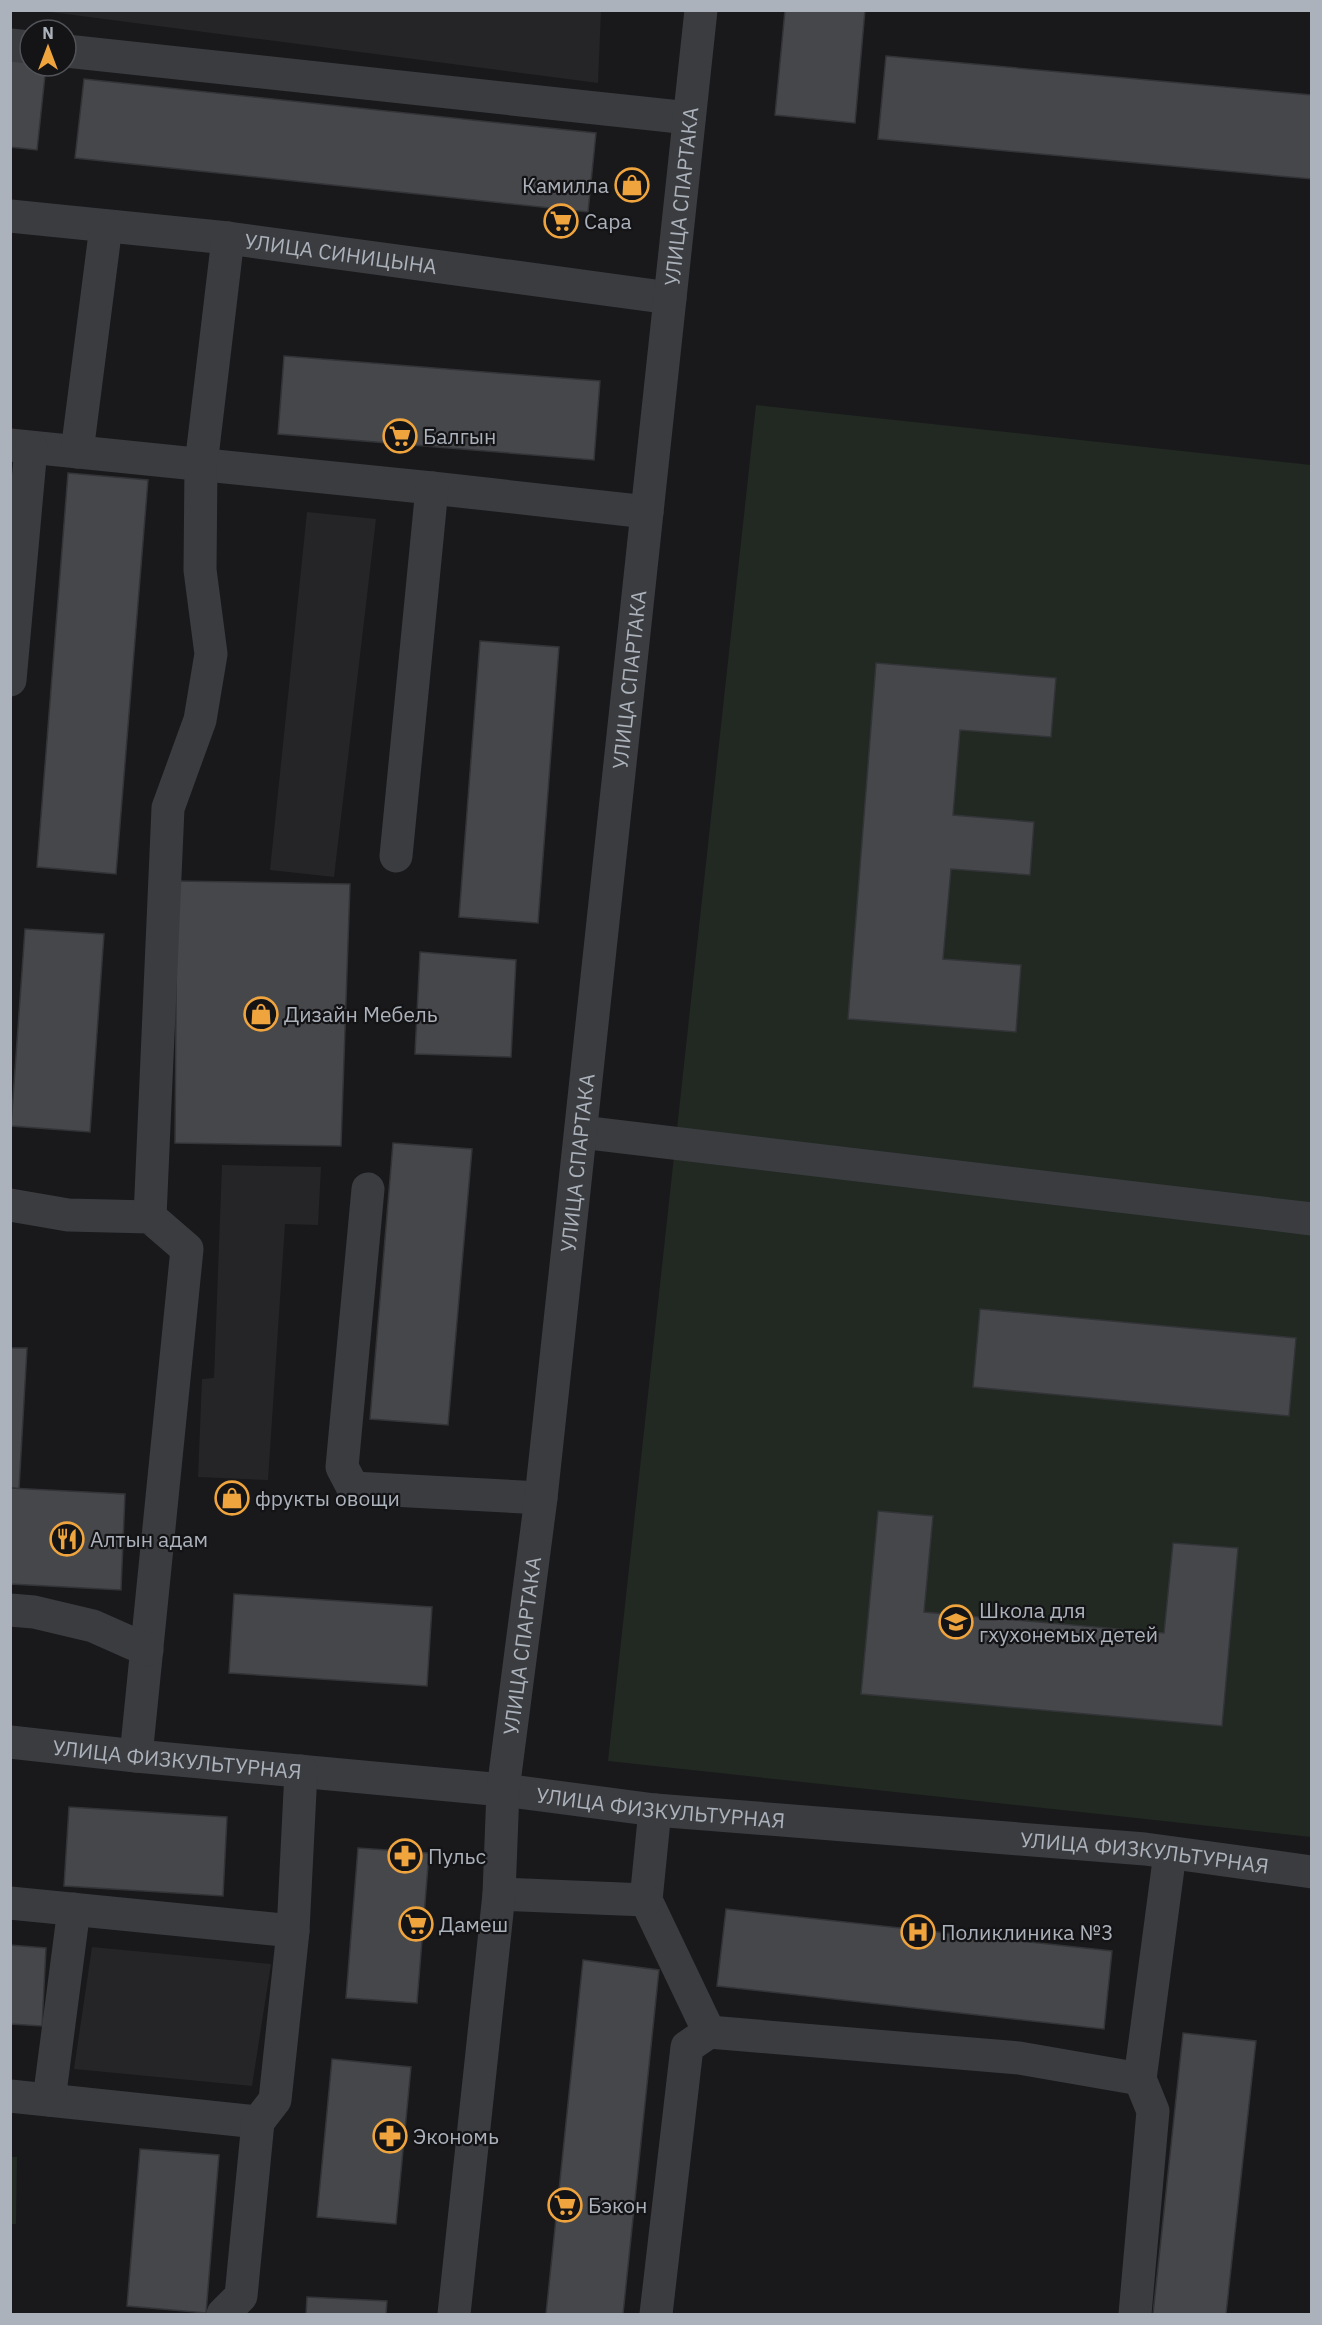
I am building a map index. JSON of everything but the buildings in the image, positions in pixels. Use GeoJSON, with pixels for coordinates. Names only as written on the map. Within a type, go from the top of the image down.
{"type":"FeatureCollection","features":[{"type":"Feature","properties":{"kind":"street","name":"УЛИЦА СПАРТАКА"},"geometry":{"type":"LineString","coordinates":[[454,2314],[499,1894],[503,1790],[541,1498],[701,10]]}},
{"type":"Feature","properties":{"kind":"street"},"geometry":{"type":"LineString","coordinates":[[78,52],[689,118]]}},
{"type":"Feature","properties":{"kind":"street","name":"УЛИЦА СИНИЦЫНА"},"geometry":{"type":"LineString","coordinates":[[10,216],[228,238],[670,298]]}},
{"type":"Feature","properties":{"kind":"street"},"geometry":{"type":"LineString","coordinates":[[77,452],[106,226]]}},
{"type":"Feature","properties":{"kind":"street"},"geometry":{"type":"LineString","coordinates":[[150,1217],[168,808],[200,720],[211,654],[200,570],[201,465],[228,238]]}},
{"type":"Feature","properties":{"kind":"street"},"geometry":{"type":"LineString","coordinates":[[10,680],[21,447],[647,512]]}},
{"type":"Feature","properties":{"kind":"street"},"geometry":{"type":"LineString","coordinates":[[396,856],[432,488]]}},
{"type":"Feature","properties":{"kind":"street"},"geometry":{"type":"LineString","coordinates":[[581,1131],[1311,1219]]}},
{"type":"Feature","properties":{"kind":"street"},"geometry":{"type":"LineString","coordinates":[[368,1189],[342,1467],[353,1488],[541,1498]]}},
{"type":"Feature","properties":{"kind":"street"},"geometry":{"type":"LineString","coordinates":[[10,1205],[68,1215],[150,1217],[187,1249],[136,1756]]}},
{"type":"Feature","properties":{"kind":"street"},"geometry":{"type":"LineString","coordinates":[[10,1610],[34,1612],[93,1626],[147,1650]]}},
{"type":"Feature","properties":{"kind":"street","name":"УЛИЦА ФИЗКУЛЬТУРНАЯ"},"geometry":{"type":"LineString","coordinates":[[10,1742],[503,1790],[655,1810],[1170,1853],[1311,1872]]}},
{"type":"Feature","properties":{"kind":"street"},"geometry":{"type":"LineString","coordinates":[[223,2314],[241,2296],[258,2122],[275,2100],[293,1931],[301,1771]]}},
{"type":"Feature","properties":{"kind":"street"},"geometry":{"type":"LineString","coordinates":[[655,1810],[646,1900],[709,2032]]}},
{"type":"Feature","properties":{"kind":"street"},"geometry":{"type":"LineString","coordinates":[[1135,2314],[1153,2111],[1140,2079],[1170,1853]]}},
{"type":"Feature","properties":{"kind":"street"},"geometry":{"type":"LineString","coordinates":[[499,1894],[646,1900]]}},
{"type":"Feature","properties":{"kind":"street"},"geometry":{"type":"LineString","coordinates":[[10,1903],[293,1931]]}},
{"type":"Feature","properties":{"kind":"street"},"geometry":{"type":"LineString","coordinates":[[49,2100],[74,1909]]}},
{"type":"Feature","properties":{"kind":"street"},"geometry":{"type":"LineString","coordinates":[[656,2314],[687,2047],[709,2032],[1019,2058],[1140,2079]]}},
{"type":"Feature","properties":{"kind":"street"},"geometry":{"type":"LineString","coordinates":[[10,2096],[258,2122]]}},
{"type":"Feature","properties":{"kind":"shaded area"},"geometry":{"type":"Polygon","coordinates":[[[43,11],[601,11],[598,83],[43,11]]]}},
{"type":"Feature","properties":{"kind":"shaded area"},"geometry":{"type":"Polygon","coordinates":[[[756,405],[1311,465],[1311,1837],[608,1761],[756,405]]]}},
{"type":"Feature","properties":{"kind":"shaded area"},"geometry":{"type":"Polygon","coordinates":[[[307,512],[376,519],[334,877],[270,870],[307,512]]]}},
{"type":"Feature","properties":{"kind":"shaded area"},"geometry":{"type":"Polygon","coordinates":[[[222,1165],[321,1167],[318,1225],[285,1224],[268,1480],[198,1477],[202,1379],[214,1378],[222,1165]]]}},
{"type":"Feature","properties":{"kind":"shaded area"},"geometry":{"type":"Polygon","coordinates":[[[92,1947],[271,1964],[252,2086],[74,2069],[92,1947]]]}},
{"type":"Feature","properties":{"kind":"shaded area"},"geometry":{"type":"Polygon","coordinates":[[[10,2157],[17,2157],[16,2224],[11,2224],[10,2157]]]}},
{"type":"Feature","properties":{"kind":"place","name":"Камилла"},"geometry":{"type":"Point","coordinates":[632,185]}},
{"type":"Feature","properties":{"kind":"place","name":"Сара"},"geometry":{"type":"Point","coordinates":[561,221]}},
{"type":"Feature","properties":{"kind":"place","name":"Балгын"},"geometry":{"type":"Point","coordinates":[400,436]}},
{"type":"Feature","properties":{"kind":"place","name":"Дизайн Мебель"},"geometry":{"type":"Point","coordinates":[261,1014]}},
{"type":"Feature","properties":{"kind":"place","name":"фрукты овощи"},"geometry":{"type":"Point","coordinates":[232,1498]}},
{"type":"Feature","properties":{"kind":"place","name":"Алтын адам"},"geometry":{"type":"Point","coordinates":[67,1539]}},
{"type":"Feature","properties":{"kind":"place","name":"Школа для гхухонемых детей"},"geometry":{"type":"Point","coordinates":[956,1622]}},
{"type":"Feature","properties":{"kind":"place","name":"Пульс"},"geometry":{"type":"Point","coordinates":[405,1856]}},
{"type":"Feature","properties":{"kind":"place","name":"Дамеш"},"geometry":{"type":"Point","coordinates":[416,1924]}},
{"type":"Feature","properties":{"kind":"place","name":"Поликлиника №3"},"geometry":{"type":"Point","coordinates":[918,1932]}},
{"type":"Feature","properties":{"kind":"place","name":"Экономь"},"geometry":{"type":"Point","coordinates":[390,2136]}},
{"type":"Feature","properties":{"kind":"place","name":"Бэкон"},"geometry":{"type":"Point","coordinates":[565,2205]}}]}
